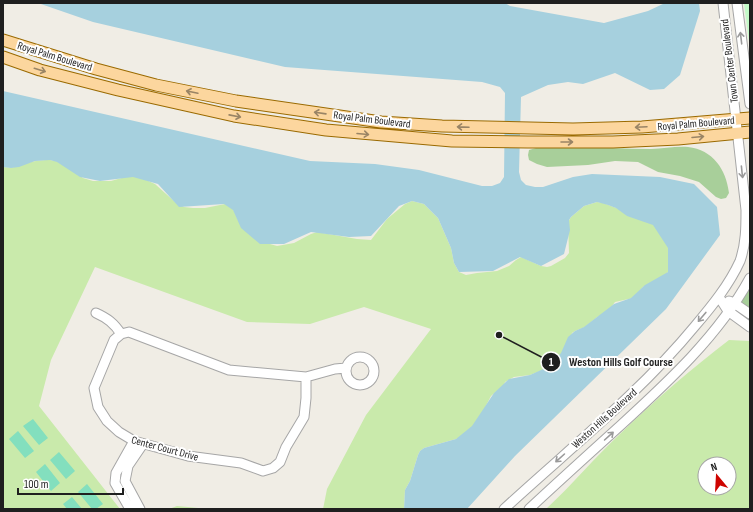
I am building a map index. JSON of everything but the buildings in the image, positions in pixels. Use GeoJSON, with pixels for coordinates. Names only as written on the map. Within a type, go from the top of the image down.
{"type":"FeatureCollection","features":[{"type":"Feature","properties":{"kind":"main road","name":"Royal Palm Boulevard"},"geometry":{"type":"LineString","coordinates":[[3,40],[96,69],[156,85],[236,101],[381,122],[442,126],[573,129],[642,127],[750,118]]}},
{"type":"Feature","properties":{"kind":"main road","name":"Royal Palm Boulevard"},"geometry":{"type":"LineString","coordinates":[[3,57],[40,70],[234,116],[326,130],[452,141],[501,142],[620,142],[678,139],[750,132]]}},
{"type":"Feature","properties":{"kind":"street","name":"Town Center Boulevard"},"geometry":{"type":"LineString","coordinates":[[723,3],[736,119]]}},
{"type":"Feature","properties":{"kind":"street","name":"Town Center Boulevard"},"geometry":{"type":"LineString","coordinates":[[737,3],[750,104]]}},
{"type":"Feature","properties":{"kind":"street","name":"Weston Hills Boulevard"},"geometry":{"type":"LineString","coordinates":[[504,509],[644,381],[678,346],[719,297],[744,250],[746,232],[746,210],[736,119]]}},
{"type":"Feature","properties":{"kind":"street","name":"Weston Hills Boulevard"},"geometry":{"type":"LineString","coordinates":[[529,509],[658,391],[692,356],[734,303],[750,278]]}},
{"type":"Feature","properties":{"kind":"street"},"geometry":{"type":"LineString","coordinates":[[719,297],[734,303],[750,314]]}},
{"type":"Feature","properties":{"kind":"street"},"geometry":{"type":"LineString","coordinates":[[719,297],[728,311],[750,327]]}},
{"type":"Feature","properties":{"kind":"street"},"geometry":{"type":"LineString","coordinates":[[96,313],[107,318],[116,326],[121,334],[129,332],[229,370],[306,377],[335,369],[346,368]]}},
{"type":"Feature","properties":{"kind":"street","name":"Center Court Drive"},"geometry":{"type":"LineString","coordinates":[[121,334],[114,340],[94,388],[98,407],[107,421],[119,432],[138,443],[188,456],[241,463],[263,471],[273,468],[280,462],[286,447],[304,417],[306,377]]}},
{"type":"Feature","properties":{"kind":"street"},"geometry":{"type":"LineString","coordinates":[[130,509],[115,483],[138,443]]}},
{"type":"Feature","properties":{"kind":"street"},"geometry":{"type":"LineString","coordinates":[[121,473],[140,509]]}},
{"type":"Feature","properties":{"kind":"green space"},"geometry":{"type":"Polygon","coordinates":[[[744,3],[750,3],[750,50],[744,3]]]}},
{"type":"Feature","properties":{"kind":"green space"},"geometry":{"type":"Polygon","coordinates":[[[574,146],[651,149],[688,147],[697,149],[705,152],[717,162],[725,176],[729,193],[726,198],[721,199],[716,197],[699,182],[680,176],[658,172],[638,162],[615,161],[588,165],[547,167],[529,160],[529,150],[536,148],[574,146]]]}},
{"type":"Feature","properties":{"kind":"green space"},"geometry":{"type":"Polygon","coordinates":[[[50,160],[60,162],[83,178],[93,181],[111,181],[132,175],[144,179],[155,184],[175,202],[184,207],[205,208],[225,204],[232,207],[238,220],[263,242],[277,246],[294,243],[317,232],[371,240],[387,219],[405,204],[412,201],[424,204],[438,218],[451,248],[454,263],[459,272],[466,275],[497,271],[509,266],[521,257],[541,266],[551,266],[565,258],[569,253],[568,222],[571,217],[584,206],[597,202],[603,203],[651,221],[668,244],[672,268],[666,274],[643,287],[633,298],[615,302],[609,310],[585,327],[572,333],[569,345],[552,364],[545,369],[530,375],[514,377],[505,382],[504,385],[491,396],[478,421],[463,437],[424,448],[420,451],[410,481],[405,490],[404,509],[323,509],[327,489],[366,415],[431,329],[364,307],[310,324],[247,322],[95,267],[51,360],[39,406],[120,509],[3,509],[3,167],[17,167],[31,162],[50,160]]]}},
{"type":"Feature","properties":{"kind":"green space"},"geometry":{"type":"Polygon","coordinates":[[[750,283],[750,314],[741,303],[741,300],[750,283]]]}},
{"type":"Feature","properties":{"kind":"green space"},"geometry":{"type":"Polygon","coordinates":[[[729,340],[750,341],[750,509],[546,509],[634,421],[674,385],[729,340]]]}},
{"type":"Feature","properties":{"kind":"green space"},"geometry":{"type":"Polygon","coordinates":[[[33,419],[48,438],[39,445],[23,426],[33,419]]]}},
{"type":"Feature","properties":{"kind":"green space"},"geometry":{"type":"Polygon","coordinates":[[[18,431],[34,451],[25,458],[9,439],[18,431]]]}},
{"type":"Feature","properties":{"kind":"green space"},"geometry":{"type":"Polygon","coordinates":[[[59,452],[75,471],[66,479],[50,460],[59,452]]]}},
{"type":"Feature","properties":{"kind":"green space"},"geometry":{"type":"Polygon","coordinates":[[[45,464],[60,483],[51,491],[36,472],[45,464]]]}},
{"type":"Feature","properties":{"kind":"green space"},"geometry":{"type":"Polygon","coordinates":[[[87,484],[103,504],[96,509],[92,509],[78,492],[87,484]]]}},
{"type":"Feature","properties":{"kind":"green space"},"geometry":{"type":"Polygon","coordinates":[[[72,497],[82,509],[67,509],[63,504],[72,497]]]}},
{"type":"Feature","properties":{"kind":"green space"},"geometry":{"type":"Polygon","coordinates":[[[177,506],[209,509],[169,509],[177,506]]]}},
{"type":"Feature","properties":{"kind":"water"},"geometry":{"type":"Polygon","coordinates":[[[38,3],[505,3],[510,6],[604,23],[648,11],[665,3],[699,3],[700,11],[680,75],[664,89],[650,90],[615,73],[583,84],[568,82],[548,85],[521,97],[519,172],[521,180],[526,185],[535,187],[543,187],[573,177],[592,174],[660,177],[694,184],[717,207],[720,235],[666,309],[515,456],[467,509],[404,509],[405,490],[410,481],[420,451],[424,448],[456,439],[472,426],[494,393],[509,379],[530,375],[550,366],[561,353],[568,337],[575,331],[584,327],[614,304],[631,298],[645,285],[668,272],[668,248],[653,225],[627,216],[616,208],[597,202],[584,206],[571,217],[569,220],[570,230],[564,254],[541,266],[520,257],[493,271],[459,272],[454,263],[451,248],[438,218],[424,204],[412,201],[399,206],[371,236],[349,237],[311,232],[284,244],[260,244],[241,228],[233,210],[224,204],[179,207],[158,184],[133,177],[100,181],[80,177],[57,162],[50,160],[35,161],[19,167],[3,167],[3,91],[310,161],[375,164],[419,170],[482,186],[492,186],[500,183],[504,177],[505,93],[500,87],[482,82],[285,67],[93,22],[38,3]]]}},
{"type":"Feature","properties":{"kind":"place","name":"Weston Hills Golf Course"},"geometry":{"type":"Point","coordinates":[499,335]}}]}
